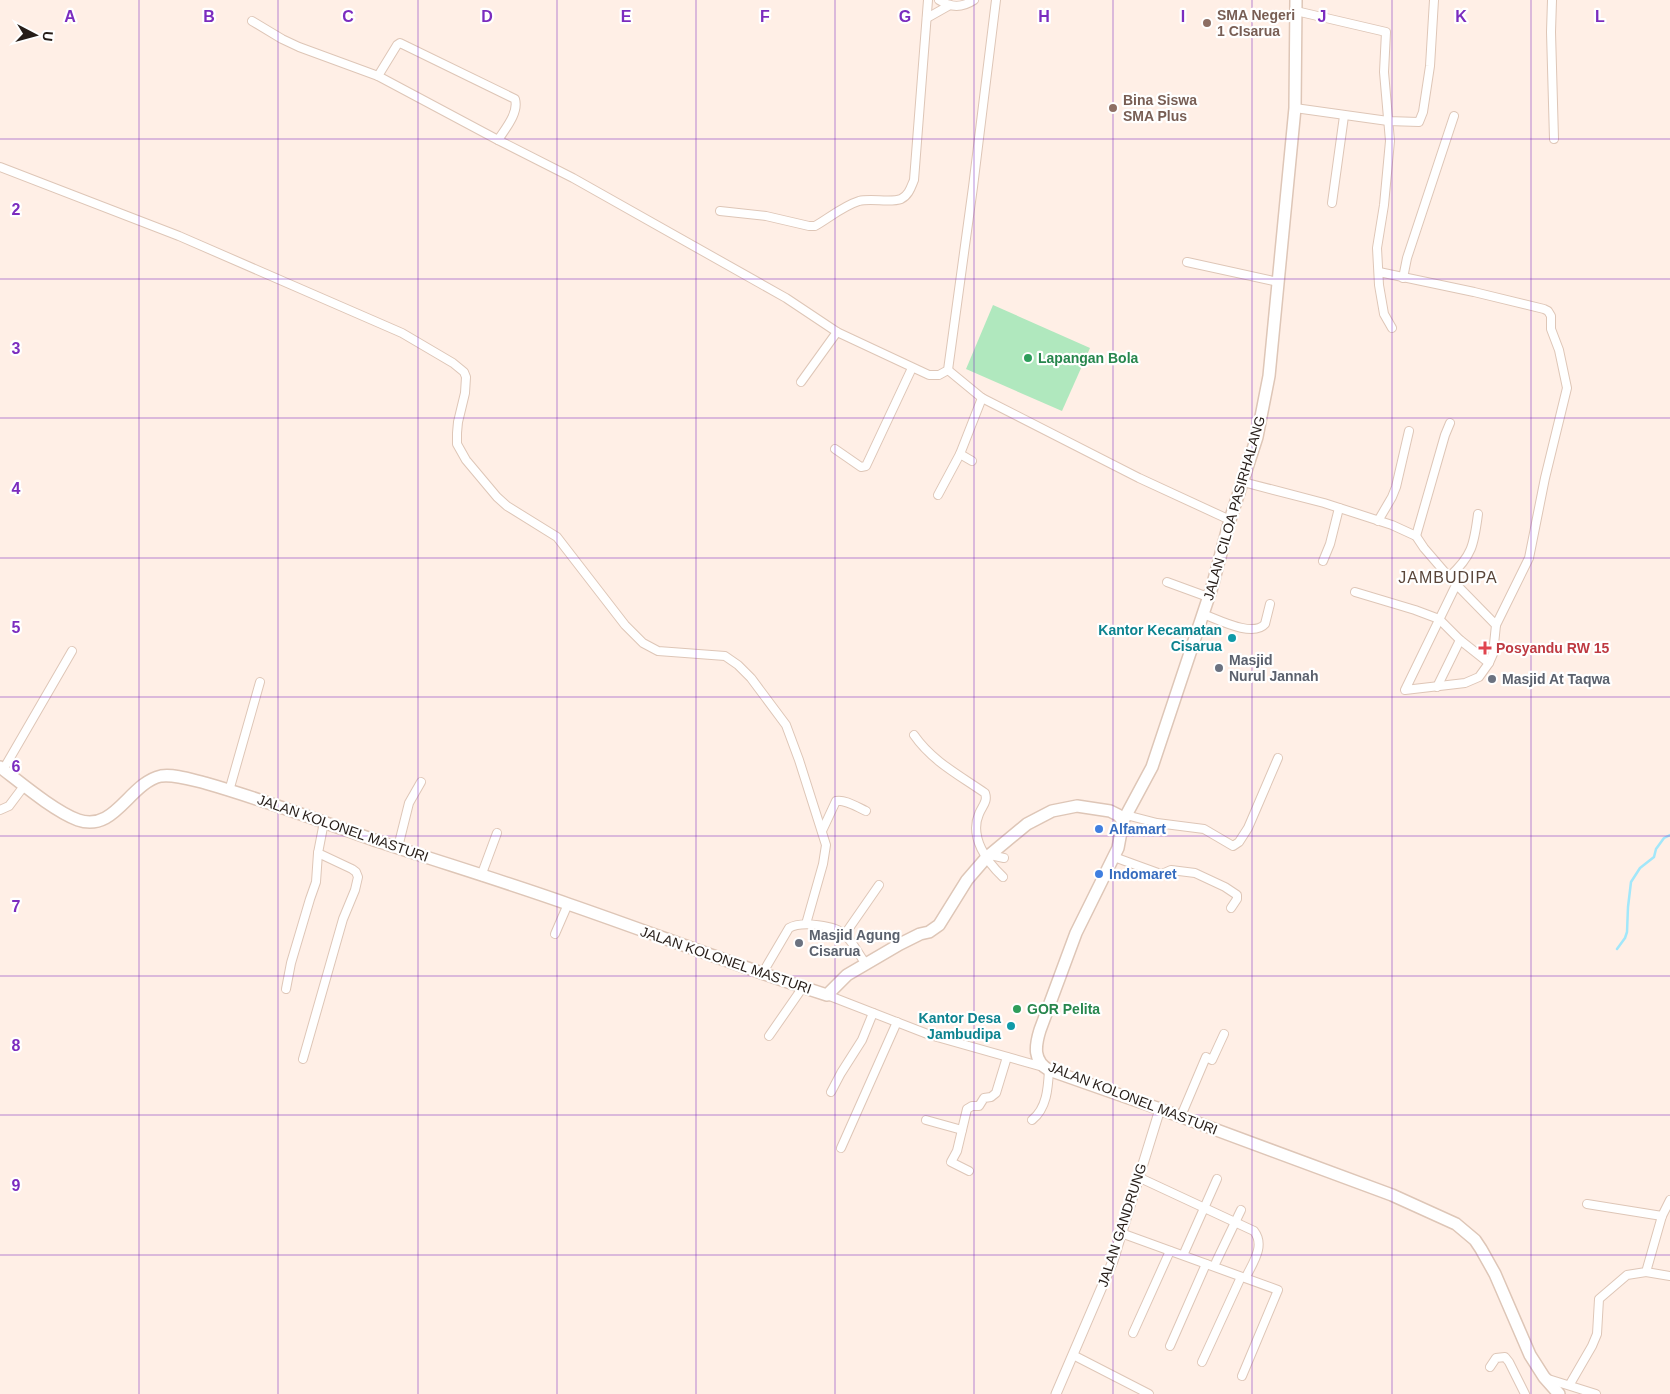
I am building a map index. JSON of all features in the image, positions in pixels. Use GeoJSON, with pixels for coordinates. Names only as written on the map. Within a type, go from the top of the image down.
{"type":"FeatureCollection","features":[{"type":"Feature","properties":{"kind":"main road","name":"JALAN CILOA PASIRHALANG"},"geometry":{"type":"LineString","coordinates":[[1125,818],[1152,767],[1208,597],[1263,412],[1295,108],[1296,6]]}},
{"type":"Feature","properties":{"kind":"main road","name":"JALAN KOLONEL MASTURI"},"geometry":{"type":"LineString","coordinates":[[2,768],[24,786],[79,820],[94,822],[105,819],[138,789],[152,780],[160,777],[180,777],[260,800],[451,864],[762,974],[827,995],[847,975],[900,944],[920,934],[929,932],[939,925],[959,891],[988,856],[1027,824],[1061,808],[1077,806],[1103,809],[1118,815],[1125,818],[1118,848],[1076,934],[1037,1038],[1037,1057],[1048,1069],[1160,1108],[1392,1195],[1456,1224],[1474,1240],[1488,1262],[1530,1355],[1544,1377],[1559,1394]]}},
{"type":"Feature","properties":{"kind":"street"},"geometry":{"type":"LineString","coordinates":[[720,211],[766,216],[815,226],[847,206],[872,199],[899,200],[907,195],[914,180],[928,0]]}},
{"type":"Feature","properties":{"kind":"street"},"geometry":{"type":"LineString","coordinates":[[939,0],[950,5],[961,6],[974,0]]}},
{"type":"Feature","properties":{"kind":"street"},"geometry":{"type":"LineString","coordinates":[[948,370],[996,0]]}},
{"type":"Feature","properties":{"kind":"street"},"geometry":{"type":"LineString","coordinates":[[1295,108],[1388,121],[1419,122],[1430,66],[1434,0]]}},
{"type":"Feature","properties":{"kind":"street"},"geometry":{"type":"LineString","coordinates":[[1552,0],[1554,139]]}},
{"type":"Feature","properties":{"kind":"street"},"geometry":{"type":"LineString","coordinates":[[927,18],[950,5]]}},
{"type":"Feature","properties":{"kind":"street"},"geometry":{"type":"LineString","coordinates":[[1296,6],[1386,32],[1384,72],[1390,141],[1384,205],[1377,248],[1379,285],[1384,314],[1392,328]]}},
{"type":"Feature","properties":{"kind":"street"},"geometry":{"type":"LineString","coordinates":[[252,21],[290,43],[378,76],[573,178],[786,298],[837,332],[912,368],[934,375],[939,375],[948,370]]}},
{"type":"Feature","properties":{"kind":"street"},"geometry":{"type":"LineString","coordinates":[[378,76],[394,49],[400,43],[515,99],[515,111],[498,140]]}},
{"type":"Feature","properties":{"kind":"street"},"geometry":{"type":"LineString","coordinates":[[1332,203],[1344,116]]}},
{"type":"Feature","properties":{"kind":"street"},"geometry":{"type":"LineString","coordinates":[[1403,278],[1407,258],[1454,116]]}},
{"type":"Feature","properties":{"kind":"street"},"geometry":{"type":"LineString","coordinates":[[0,167],[188,240],[402,334],[453,363],[464,372],[466,377],[465,393],[458,422],[458,444],[466,460],[497,497],[506,506],[557,537],[625,625],[643,643],[658,651],[725,656],[738,665],[751,678],[786,725],[826,845],[806,924]]}},
{"type":"Feature","properties":{"kind":"street"},"geometry":{"type":"LineString","coordinates":[[1186,262],[1278,282]]}},
{"type":"Feature","properties":{"kind":"street"},"geometry":{"type":"LineString","coordinates":[[1379,272],[1544,309],[1551,316],[1551,329],[1559,350],[1567,388],[1545,478],[1529,558],[1496,625],[1489,663],[1484,673],[1474,681],[1405,689],[1456,585]]}},
{"type":"Feature","properties":{"kind":"street"},"geometry":{"type":"LineString","coordinates":[[801,382],[837,332]]}},
{"type":"Feature","properties":{"kind":"street"},"geometry":{"type":"LineString","coordinates":[[835,449],[861,467],[866,466],[912,368]]}},
{"type":"Feature","properties":{"kind":"street"},"geometry":{"type":"LineString","coordinates":[[948,370],[982,398],[1139,478],[1230,520]]}},
{"type":"Feature","properties":{"kind":"street"},"geometry":{"type":"LineString","coordinates":[[938,495],[960,454],[982,398]]}},
{"type":"Feature","properties":{"kind":"street"},"geometry":{"type":"LineString","coordinates":[[1416,536],[1444,435],[1450,423]]}},
{"type":"Feature","properties":{"kind":"street"},"geometry":{"type":"LineString","coordinates":[[1378,521],[1396,487],[1409,431]]}},
{"type":"Feature","properties":{"kind":"street"},"geometry":{"type":"LineString","coordinates":[[960,454],[972,461]]}},
{"type":"Feature","properties":{"kind":"street"},"geometry":{"type":"LineString","coordinates":[[1243,482],[1339,508],[1416,536],[1449,578],[1496,625]]}},
{"type":"Feature","properties":{"kind":"street"},"geometry":{"type":"LineString","coordinates":[[1323,561],[1330,544],[1339,508]]}},
{"type":"Feature","properties":{"kind":"street"},"geometry":{"type":"LineString","coordinates":[[1449,578],[1468,558],[1474,540],[1478,514]]}},
{"type":"Feature","properties":{"kind":"street"},"geometry":{"type":"LineString","coordinates":[[1167,582],[1208,597]]}},
{"type":"Feature","properties":{"kind":"street"},"geometry":{"type":"LineString","coordinates":[[1355,592],[1440,619],[1460,640],[1489,663]]}},
{"type":"Feature","properties":{"kind":"street"},"geometry":{"type":"LineString","coordinates":[[1202,614],[1248,629],[1257,629],[1266,624],[1270,604]]}},
{"type":"Feature","properties":{"kind":"street"},"geometry":{"type":"LineString","coordinates":[[1436,686],[1460,640]]}},
{"type":"Feature","properties":{"kind":"street"},"geometry":{"type":"LineString","coordinates":[[2,768],[72,651]]}},
{"type":"Feature","properties":{"kind":"street"},"geometry":{"type":"LineString","coordinates":[[228,791],[260,682]]}},
{"type":"Feature","properties":{"kind":"street"},"geometry":{"type":"LineString","coordinates":[[914,735],[921,746],[944,766],[985,793],[986,800],[977,819],[976,834],[988,856],[1003,877]]}},
{"type":"Feature","properties":{"kind":"street"},"geometry":{"type":"LineString","coordinates":[[1125,818],[1204,829],[1234,846],[1248,828],[1278,758]]}},
{"type":"Feature","properties":{"kind":"street"},"geometry":{"type":"LineString","coordinates":[[398,847],[409,803],[421,782]]}},
{"type":"Feature","properties":{"kind":"street"},"geometry":{"type":"LineString","coordinates":[[0,810],[8,806],[24,786]]}},
{"type":"Feature","properties":{"kind":"street"},"geometry":{"type":"LineString","coordinates":[[822,830],[836,801],[846,802],[866,811]]}},
{"type":"Feature","properties":{"kind":"street"},"geometry":{"type":"LineString","coordinates":[[286,989],[291,963],[314,890],[324,822]]}},
{"type":"Feature","properties":{"kind":"street"},"geometry":{"type":"LineString","coordinates":[[481,876],[497,833]]}},
{"type":"Feature","properties":{"kind":"street"},"geometry":{"type":"LineString","coordinates":[[303,1059],[343,919],[355,890],[358,877],[356,872],[318,854]]}},
{"type":"Feature","properties":{"kind":"street"},"geometry":{"type":"LineString","coordinates":[[988,856],[1004,858]]}},
{"type":"Feature","properties":{"kind":"street"},"geometry":{"type":"LineString","coordinates":[[1114,857],[1162,874],[1171,870],[1203,876],[1237,895],[1238,899],[1231,908]]}},
{"type":"Feature","properties":{"kind":"street"},"geometry":{"type":"LineString","coordinates":[[845,934],[879,885]]}},
{"type":"Feature","properties":{"kind":"street"},"geometry":{"type":"LineString","coordinates":[[555,934],[568,904]]}},
{"type":"Feature","properties":{"kind":"street"},"geometry":{"type":"LineString","coordinates":[[762,974],[789,928],[806,924],[830,926],[845,934],[866,964]]}},
{"type":"Feature","properties":{"kind":"street"},"geometry":{"type":"LineString","coordinates":[[769,1036],[803,987]]}},
{"type":"Feature","properties":{"kind":"street"},"geometry":{"type":"LineString","coordinates":[[827,995],[930,1035],[1048,1069],[1048,1091],[1044,1103],[1032,1120]]}},
{"type":"Feature","properties":{"kind":"street"},"geometry":{"type":"LineString","coordinates":[[832,1092],[841,1072],[862,1040],[873,1013]]}},
{"type":"Feature","properties":{"kind":"street"},"geometry":{"type":"LineString","coordinates":[[841,1148],[897,1022]]}},
{"type":"Feature","properties":{"kind":"street"},"geometry":{"type":"LineString","coordinates":[[1181,1116],[1206,1057],[1212,1060],[1224,1034]]}},
{"type":"Feature","properties":{"kind":"street"},"geometry":{"type":"LineString","coordinates":[[969,1171],[951,1162],[957,1150],[969,1107],[979,1106],[984,1098],[996,1094],[1007,1057]]}},
{"type":"Feature","properties":{"kind":"street","name":"JALAN GANDRUNG"},"geometry":{"type":"LineString","coordinates":[[1056,1394],[1113,1261],[1160,1108]]}},
{"type":"Feature","properties":{"kind":"street"},"geometry":{"type":"LineString","coordinates":[[926,1120],[962,1130]]}},
{"type":"Feature","properties":{"kind":"street"},"geometry":{"type":"LineString","coordinates":[[1138,1177],[1254,1231],[1260,1240],[1258,1252],[1244,1276],[1202,1362]]}},
{"type":"Feature","properties":{"kind":"street"},"geometry":{"type":"LineString","coordinates":[[1185,1251],[1217,1179]]}},
{"type":"Feature","properties":{"kind":"street"},"geometry":{"type":"LineString","coordinates":[[1646,1272],[1662,1216],[1670,1200]]}},
{"type":"Feature","properties":{"kind":"street"},"geometry":{"type":"LineString","coordinates":[[1588,1204],[1662,1216]]}},
{"type":"Feature","properties":{"kind":"street"},"geometry":{"type":"LineString","coordinates":[[1216,1262],[1241,1210]]}},
{"type":"Feature","properties":{"kind":"street"},"geometry":{"type":"LineString","coordinates":[[1121,1233],[1244,1276],[1278,1290],[1242,1376]]}},
{"type":"Feature","properties":{"kind":"street"},"geometry":{"type":"LineString","coordinates":[[1133,1333],[1170,1251]]}},
{"type":"Feature","properties":{"kind":"street"},"geometry":{"type":"LineString","coordinates":[[1170,1346],[1206,1264]]}},
{"type":"Feature","properties":{"kind":"street"},"geometry":{"type":"LineString","coordinates":[[1570,1384],[1592,1346],[1596,1334],[1600,1299],[1627,1275],[1646,1272],[1670,1276]]}},
{"type":"Feature","properties":{"kind":"street"},"geometry":{"type":"LineString","coordinates":[[1073,1355],[1149,1394]]}},
{"type":"Feature","properties":{"kind":"street"},"geometry":{"type":"LineString","coordinates":[[1490,1367],[1496,1358],[1505,1356],[1525,1394]]}},
{"type":"Feature","properties":{"kind":"street"},"geometry":{"type":"LineString","coordinates":[[1544,1377],[1596,1394]]}},
{"type":"Feature","properties":{"kind":"green space","name":"Lapangan Bola"},"geometry":{"type":"Polygon","coordinates":[[[993,305],[1090,348],[1062,411],[966,369],[993,305]]]}},
{"type":"Feature","properties":{"kind":"waterway"},"geometry":{"type":"LineString","coordinates":[[1617,949],[1627,932],[1631,882],[1640,868],[1654,857],[1656,849],[1664,838],[1670,835]]}},
{"type":"Feature","properties":{"kind":"place","name":"SMA Negeri 1 CIsarua"},"geometry":{"type":"Point","coordinates":[1207,23]}},
{"type":"Feature","properties":{"kind":"place","name":"Bina Siswa SMA Plus"},"geometry":{"type":"Point","coordinates":[1113,108]}},
{"type":"Feature","properties":{"kind":"place","name":"Lapangan Bola"},"geometry":{"type":"Point","coordinates":[1028,358]}},
{"type":"Feature","properties":{"kind":"place","name":"Kantor Kecamatan Cisarua"},"geometry":{"type":"Point","coordinates":[1232,638]}},
{"type":"Feature","properties":{"kind":"place","name":"Posyandu RW 15"},"geometry":{"type":"Point","coordinates":[1485,648]}},
{"type":"Feature","properties":{"kind":"place","name":"Masjid Nurul Jannah"},"geometry":{"type":"Point","coordinates":[1219,668]}},
{"type":"Feature","properties":{"kind":"place","name":"Masjid At Taqwa"},"geometry":{"type":"Point","coordinates":[1492,679]}},
{"type":"Feature","properties":{"kind":"place","name":"Alfamart"},"geometry":{"type":"Point","coordinates":[1099,829]}},
{"type":"Feature","properties":{"kind":"place","name":"Indomaret"},"geometry":{"type":"Point","coordinates":[1099,874]}},
{"type":"Feature","properties":{"kind":"place","name":"Masjid Agung Cisarua"},"geometry":{"type":"Point","coordinates":[799,943]}},
{"type":"Feature","properties":{"kind":"place","name":"GOR Pelita"},"geometry":{"type":"Point","coordinates":[1017,1009]}},
{"type":"Feature","properties":{"kind":"place","name":"Kantor Desa Jambudipa"},"geometry":{"type":"Point","coordinates":[1011,1026]}},
{"type":"Feature","properties":{"kind":"district","name":"JAMBUDIPA"},"geometry":{"type":"Point","coordinates":[1448,577]}}]}
